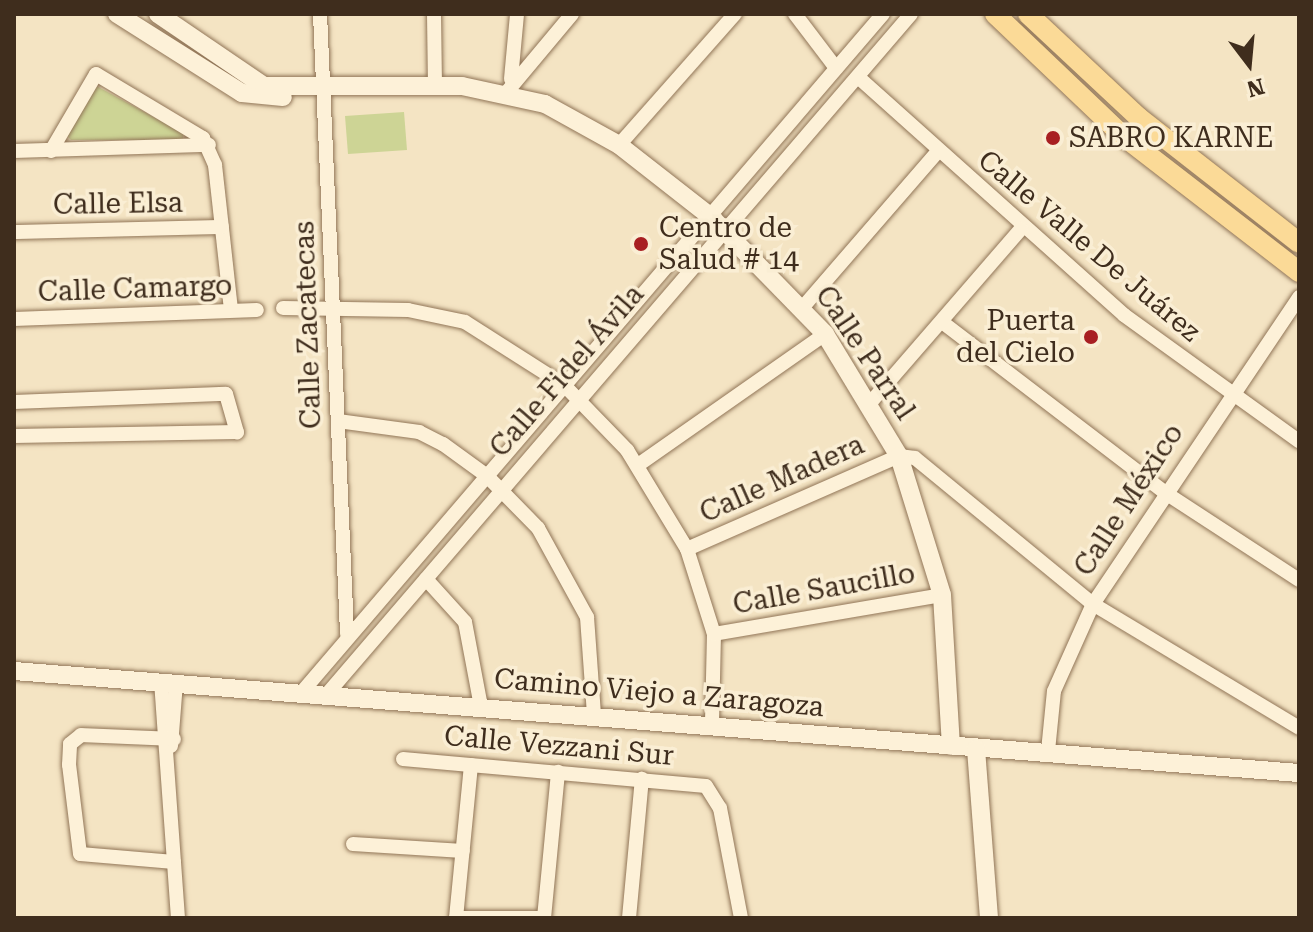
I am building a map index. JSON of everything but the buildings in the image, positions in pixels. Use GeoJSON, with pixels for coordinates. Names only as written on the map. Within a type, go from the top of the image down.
{"type":"FeatureCollection","features":[{"type":"Feature","properties":{"kind":"main road"},"geometry":{"type":"LineString","coordinates":[[995,14],[1122,135],[1299,272]]}},
{"type":"Feature","properties":{"kind":"main road"},"geometry":{"type":"LineString","coordinates":[[1028,14],[1138,117],[1299,243]]}},
{"type":"Feature","properties":{"kind":"street","name":"Calle Parral"},"geometry":{"type":"LineString","coordinates":[[117,14],[248,96],[357,87],[508,86],[619,145],[716,222],[803,307],[825,334],[871,402],[899,456],[942,595],[951,746]]}},
{"type":"Feature","properties":{"kind":"street","name":"Calle Parral"},"geometry":{"type":"LineString","coordinates":[[158,14],[255,83],[324,90]]}},
{"type":"Feature","properties":{"kind":"street","name":"Calle Zacatecas"},"geometry":{"type":"LineString","coordinates":[[320,14],[347,633]]}},
{"type":"Feature","properties":{"kind":"street"},"geometry":{"type":"LineString","coordinates":[[434,14],[435,85]]}},
{"type":"Feature","properties":{"kind":"street"},"geometry":{"type":"LineString","coordinates":[[508,86],[517,14]]}},
{"type":"Feature","properties":{"kind":"street"},"geometry":{"type":"LineString","coordinates":[[508,86],[572,14]]}},
{"type":"Feature","properties":{"kind":"street"},"geometry":{"type":"LineString","coordinates":[[619,145],[735,14]]}},
{"type":"Feature","properties":{"kind":"street"},"geometry":{"type":"LineString","coordinates":[[795,14],[836,68]]}},
{"type":"Feature","properties":{"kind":"street","name":"Calle Fidel Ávila"},"geometry":{"type":"LineString","coordinates":[[328,693],[579,400],[836,68],[883,14]]}},
{"type":"Feature","properties":{"kind":"street","name":"Calle Fidel Ávila"},"geometry":{"type":"LineString","coordinates":[[302,692],[347,633],[564,385],[716,222],[858,77],[911,14]]}},
{"type":"Feature","properties":{"kind":"street"},"geometry":{"type":"LineString","coordinates":[[51,151],[88,80],[102,74],[209,145],[231,310]]}},
{"type":"Feature","properties":{"kind":"street","name":"Calle Valle De Juárez"},"geometry":{"type":"LineString","coordinates":[[858,77],[1021,229],[1228,394],[1299,441]]}},
{"type":"Feature","properties":{"kind":"street"},"geometry":{"type":"LineString","coordinates":[[14,151],[209,145]]}},
{"type":"Feature","properties":{"kind":"street"},"geometry":{"type":"LineString","coordinates":[[803,307],[938,151]]}},
{"type":"Feature","properties":{"kind":"street","name":"Calle Elsa"},"geometry":{"type":"LineString","coordinates":[[14,232],[222,227]]}},
{"type":"Feature","properties":{"kind":"street"},"geometry":{"type":"LineString","coordinates":[[871,402],[1021,229]]}},
{"type":"Feature","properties":{"kind":"street","name":"Calle México"},"geometry":{"type":"LineString","coordinates":[[1048,751],[1054,691],[1093,604],[1228,394],[1299,297]]}},
{"type":"Feature","properties":{"kind":"street"},"geometry":{"type":"LineString","coordinates":[[283,308],[334,306],[465,322],[564,385],[638,465],[687,549],[714,634],[712,722]]}},
{"type":"Feature","properties":{"kind":"street","name":"Calle Camargo"},"geometry":{"type":"LineString","coordinates":[[14,319],[257,310]]}},
{"type":"Feature","properties":{"kind":"street"},"geometry":{"type":"LineString","coordinates":[[942,322],[1164,492],[1299,580]]}},
{"type":"Feature","properties":{"kind":"street"},"geometry":{"type":"LineString","coordinates":[[638,465],[825,334]]}},
{"type":"Feature","properties":{"kind":"street"},"geometry":{"type":"LineString","coordinates":[[14,402],[226,394],[237,432],[14,436]]}},
{"type":"Feature","properties":{"kind":"street"},"geometry":{"type":"LineString","coordinates":[[338,421],[419,432],[487,476],[538,528],[576,588],[593,642],[594,714]]}},
{"type":"Feature","properties":{"kind":"street"},"geometry":{"type":"LineString","coordinates":[[899,456],[925,463],[1093,604],[1299,728]]}},
{"type":"Feature","properties":{"kind":"street","name":"Calle Madera"},"geometry":{"type":"LineString","coordinates":[[687,549],[899,456]]}},
{"type":"Feature","properties":{"kind":"street"},"geometry":{"type":"LineString","coordinates":[[426,579],[465,622],[481,707]]}},
{"type":"Feature","properties":{"kind":"street","name":"Calle Saucillo"},"geometry":{"type":"LineString","coordinates":[[714,634],[942,595]]}},
{"type":"Feature","properties":{"kind":"street","name":"Camino Viejo a Zaragoza"},"geometry":{"type":"LineString","coordinates":[[14,671],[712,722],[976,749],[1048,751],[1299,773]]}},
{"type":"Feature","properties":{"kind":"street"},"geometry":{"type":"LineString","coordinates":[[169,682],[167,744],[178,918]]}},
{"type":"Feature","properties":{"kind":"street"},"geometry":{"type":"LineString","coordinates":[[167,744],[74,738],[75,841],[88,859],[174,862]]}},
{"type":"Feature","properties":{"kind":"street"},"geometry":{"type":"LineString","coordinates":[[976,749],[989,918]]}},
{"type":"Feature","properties":{"kind":"street","name":"Calle Vezzani Sur"},"geometry":{"type":"LineString","coordinates":[[403,759],[642,779],[709,788],[741,918]]}},
{"type":"Feature","properties":{"kind":"street"},"geometry":{"type":"LineString","coordinates":[[471,765],[456,918],[541,918],[558,772]]}},
{"type":"Feature","properties":{"kind":"street"},"geometry":{"type":"LineString","coordinates":[[629,918],[642,779]]}},
{"type":"Feature","properties":{"kind":"street"},"geometry":{"type":"LineString","coordinates":[[353,844],[463,851]]}},
{"type":"Feature","properties":{"kind":"green space"},"geometry":{"type":"Polygon","coordinates":[[[91,83],[183,133],[183,140],[71,140],[65,134],[91,83]]]}},
{"type":"Feature","properties":{"kind":"green space"},"geometry":{"type":"Polygon","coordinates":[[[404,112],[407,150],[348,154],[345,116],[404,112]]]}},
{"type":"Feature","properties":{"kind":"place","name":"SABRO KARNE"},"geometry":{"type":"Point","coordinates":[1053,138]}},
{"type":"Feature","properties":{"kind":"place","name":"Centro de Salud # 14"},"geometry":{"type":"Point","coordinates":[641,244]}},
{"type":"Feature","properties":{"kind":"place","name":"Puerta del Cielo"},"geometry":{"type":"Point","coordinates":[1091,337]}}]}
